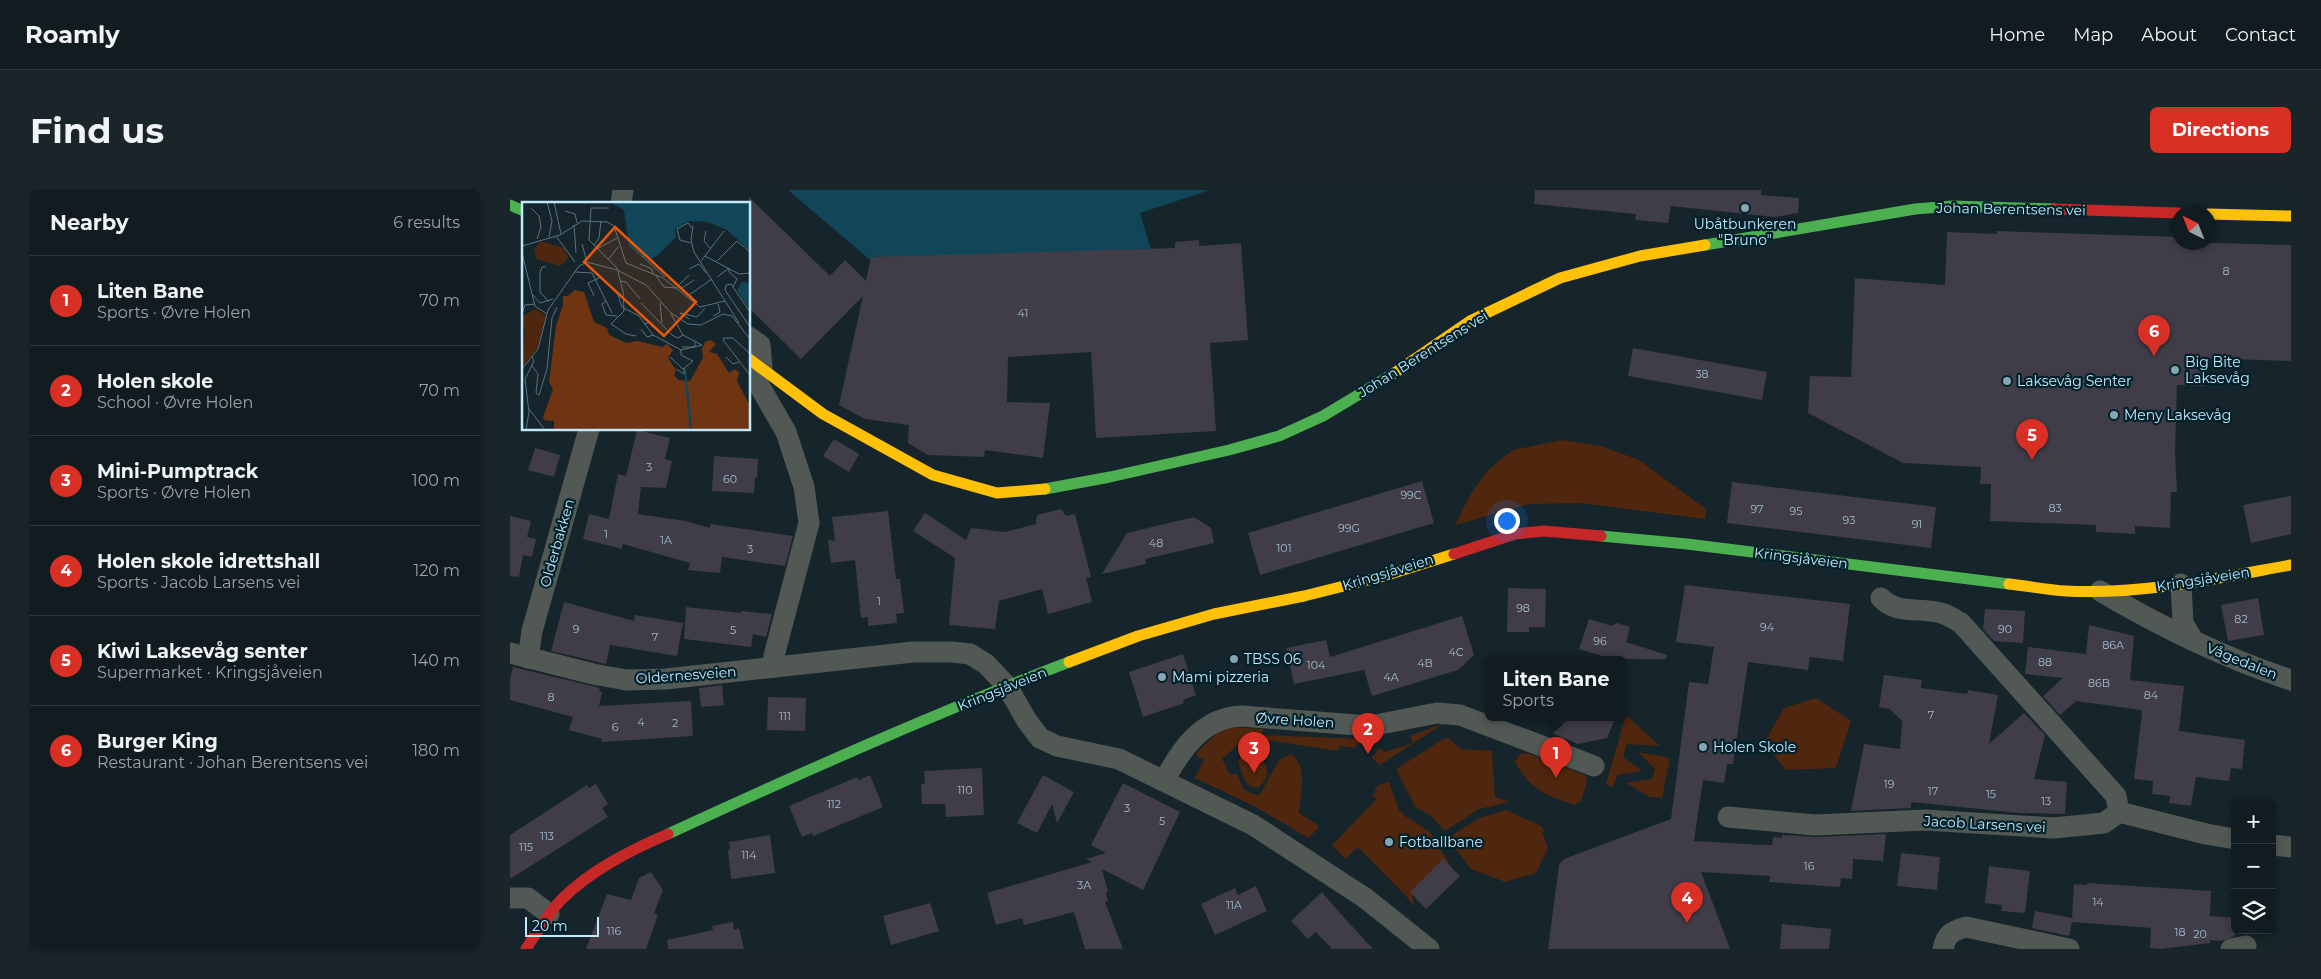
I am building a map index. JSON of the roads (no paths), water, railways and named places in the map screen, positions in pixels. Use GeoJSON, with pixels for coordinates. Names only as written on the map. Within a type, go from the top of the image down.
{"type":"FeatureCollection","features":[{"type":"Feature","properties":{"kind":"main road"},"geometry":{"type":"LineString","coordinates":[[510,205],[522,210]]}},
{"type":"Feature","properties":{"kind":"main road","name":"Johan Berentsens vei"},"geometry":{"type":"LineString","coordinates":[[756,364],[823,414],[932,475],[967,486],[998,492],[1035,491],[1120,475],[1230,450],[1279,436],[1323,416],[1370,389],[1470,321],[1560,278],[1640,256],[1915,209],[1944,207],[2171,213]]}},
{"type":"Feature","properties":{"kind":"main road"},"geometry":{"type":"LineString","coordinates":[[2216,214],[2291,216]]}},
{"type":"Feature","properties":{"kind":"main road","name":"Kringsjåveien"},"geometry":{"type":"LineString","coordinates":[[526,949],[548,914],[581,883],[630,852],[803,772],[1007,686],[1138,636],[1214,614],[1375,578],[1515,534],[1544,531],[1687,544],[2066,591],[2100,591],[2182,584],[2291,565]]}},
{"type":"Feature","properties":{"kind":"street"},"geometry":{"type":"LineString","coordinates":[[750,338],[760,345],[756,364],[756,380],[786,432],[804,487],[809,523],[774,656],[774,667]]}},
{"type":"Feature","properties":{"kind":"street","name":"Olderbakken"},"geometry":{"type":"LineString","coordinates":[[519,656],[532,630],[589,430]]}},
{"type":"Feature","properties":{"kind":"street","name":"Vågedalen"},"geometry":{"type":"LineString","coordinates":[[2182,584],[2183,624],[2194,640]]}},
{"type":"Feature","properties":{"kind":"street","name":"Vågedalen"},"geometry":{"type":"LineString","coordinates":[[2100,591],[2143,616],[2211,650],[2291,680]]}},
{"type":"Feature","properties":{"kind":"street"},"geometry":{"type":"LineString","coordinates":[[1881,598],[1887,605],[1898,609],[1943,613],[1961,623],[2116,796],[2119,812],[2206,834],[2231,838]]}},
{"type":"Feature","properties":{"kind":"street","name":"Oldernesveien"},"geometry":{"type":"LineString","coordinates":[[519,656],[593,674],[628,680],[666,679],[913,652],[952,652],[970,654],[986,664],[1007,686]]}},
{"type":"Feature","properties":{"kind":"street"},"geometry":{"type":"LineString","coordinates":[[1007,686],[1023,715],[1040,738],[1057,746],[1119,758],[1253,825],[1365,898],[1429,949]]}},
{"type":"Feature","properties":{"kind":"street","name":"Øvre Holen"},"geometry":{"type":"LineString","coordinates":[[1164,781],[1176,758],[1205,728],[1231,716],[1370,726],[1437,713],[1460,715],[1594,766]]}},
{"type":"Feature","properties":{"kind":"street","name":"Jacob Larsens vei"},"geometry":{"type":"LineString","coordinates":[[1728,817],[1815,825],[1926,820],[2054,828],[2104,823],[2119,812]]}},
{"type":"Feature","properties":{"kind":"street"},"geometry":{"type":"LineString","coordinates":[[2276,845],[2291,847]]}},
{"type":"Feature","properties":{"kind":"street"},"geometry":{"type":"LineString","coordinates":[[510,898],[528,898],[548,914]]}},
{"type":"Feature","properties":{"kind":"street"},"geometry":{"type":"LineString","coordinates":[[1943,949],[1945,941],[1951,932],[1966,928],[2069,949]]}},
{"type":"Feature","properties":{"kind":"water"},"geometry":{"type":"Polygon","coordinates":[[[788,190],[1210,190],[1140,213],[1152,253],[875,264],[788,190]]]}},
{"type":"Feature","properties":{"kind":"place","name":"Ubåtbunkeren \"Bruno\""},"geometry":{"type":"Point","coordinates":[1745,208]}},
{"type":"Feature","properties":{"kind":"place","name":"Burger King"},"geometry":{"type":"Point","coordinates":[2154,356]}},
{"type":"Feature","properties":{"kind":"place","name":"Big Bite Laksevåg"},"geometry":{"type":"Point","coordinates":[2175,370]}},
{"type":"Feature","properties":{"kind":"place","name":"Laksevåg Senter"},"geometry":{"type":"Point","coordinates":[2007,381]}},
{"type":"Feature","properties":{"kind":"place","name":"Meny Laksevåg"},"geometry":{"type":"Point","coordinates":[2114,415]}},
{"type":"Feature","properties":{"kind":"place","name":"Kiwi Laksevåg senter"},"geometry":{"type":"Point","coordinates":[2032,460]}},
{"type":"Feature","properties":{"kind":"place","name":"TBSS 06"},"geometry":{"type":"Point","coordinates":[1234,659]}},
{"type":"Feature","properties":{"kind":"place","name":"Mami pizzeria"},"geometry":{"type":"Point","coordinates":[1162,677]}},
{"type":"Feature","properties":{"kind":"place","name":"Holen Skole"},"geometry":{"type":"Point","coordinates":[1703,747]}},
{"type":"Feature","properties":{"kind":"place","name":"Holen skole"},"geometry":{"type":"Point","coordinates":[1368,754]}},
{"type":"Feature","properties":{"kind":"place","name":"Mini-Pumptrack"},"geometry":{"type":"Point","coordinates":[1254,773]}},
{"type":"Feature","properties":{"kind":"place","name":"Liten Bane"},"geometry":{"type":"Point","coordinates":[1556,778]}},
{"type":"Feature","properties":{"kind":"place","name":"Fotballbane"},"geometry":{"type":"Point","coordinates":[1389,842]}},
{"type":"Feature","properties":{"kind":"place","name":"Holen skole idrettshall"},"geometry":{"type":"Point","coordinates":[1687,923]}}]}
